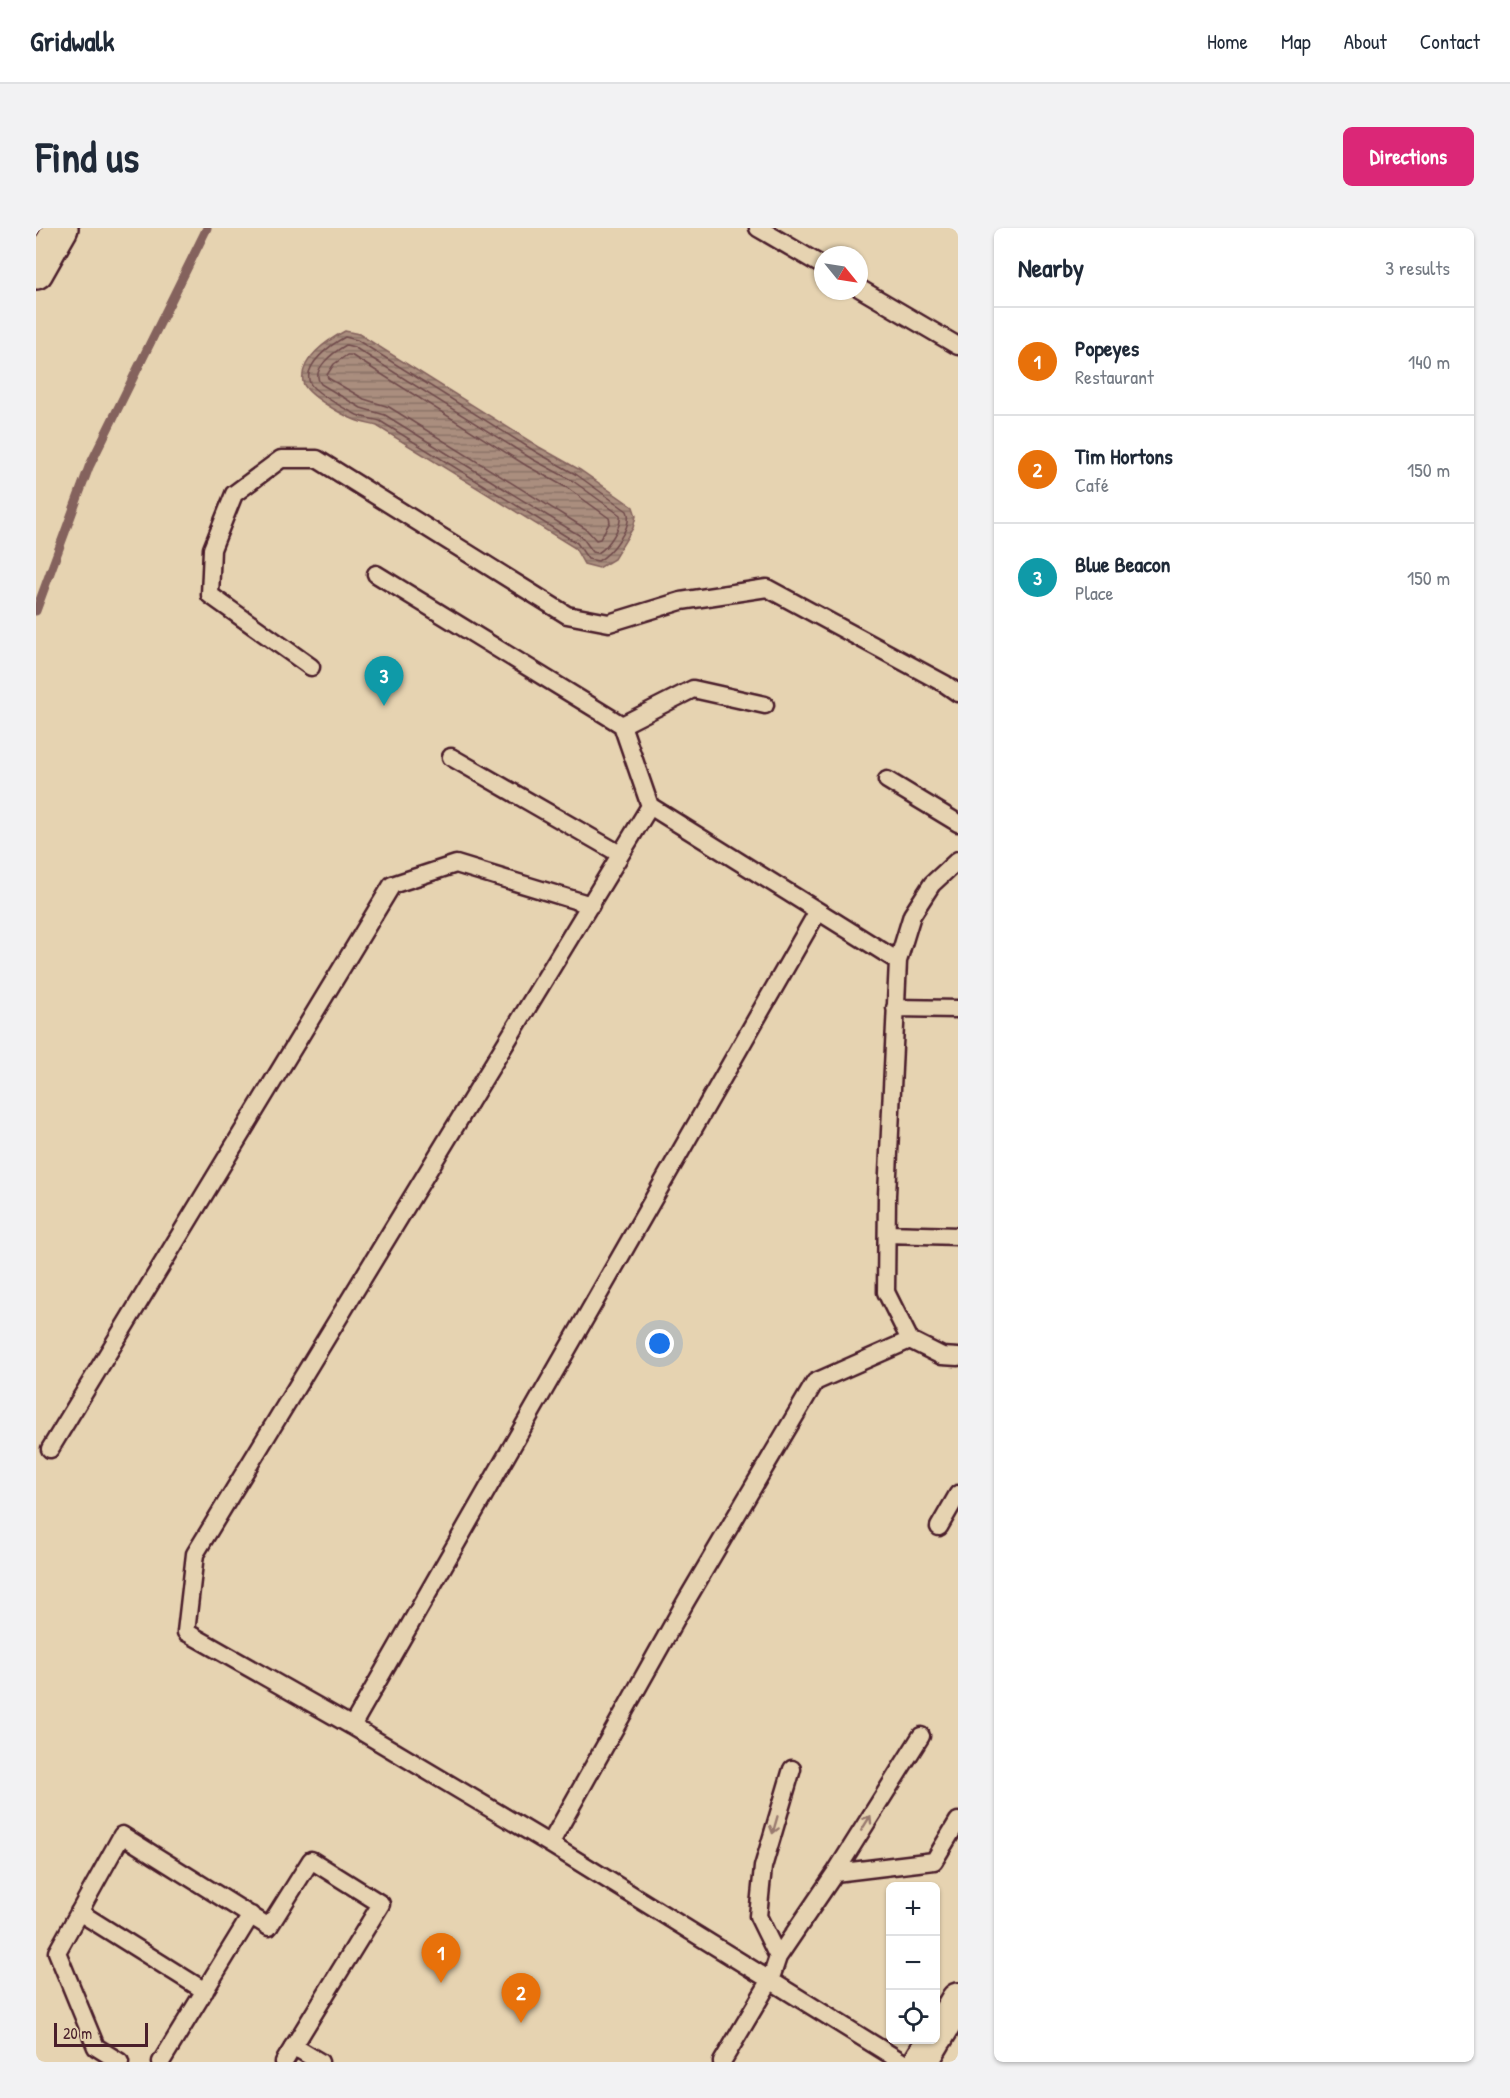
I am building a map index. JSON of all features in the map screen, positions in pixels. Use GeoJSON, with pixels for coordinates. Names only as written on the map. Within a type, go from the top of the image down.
{"type":"FeatureCollection","features":[{"type":"Feature","properties":{"kind":"main road"},"geometry":{"type":"LineString","coordinates":[[38,270],[61,228]]}},
{"type":"Feature","properties":{"kind":"main road"},"geometry":{"type":"LineString","coordinates":[[940,2030],[958,2001]]}},
{"type":"Feature","properties":{"kind":"main road"},"geometry":{"type":"LineString","coordinates":[[921,2062],[932,2044]]}},
{"type":"Feature","properties":{"kind":"lane"},"geometry":{"type":"LineString","coordinates":[[758,228],[814,261]]}},
{"type":"Feature","properties":{"kind":"lane"},"geometry":{"type":"LineString","coordinates":[[868,293],[958,346]]}},
{"type":"Feature","properties":{"kind":"lane"},"geometry":{"type":"LineString","coordinates":[[311,667],[210,595],[212,549],[234,494],[281,459],[317,459],[567,615],[609,623],[681,601],[767,588],[958,693]]}},
{"type":"Feature","properties":{"kind":"lane"},"geometry":{"type":"LineString","coordinates":[[376,574],[622,725],[650,806],[898,961]]}},
{"type":"Feature","properties":{"kind":"lane"},"geometry":{"type":"LineString","coordinates":[[622,725],[693,688],[765,705]]}},
{"type":"Feature","properties":{"kind":"lane"},"geometry":{"type":"LineString","coordinates":[[451,757],[620,854]]}},
{"type":"Feature","properties":{"kind":"lane"},"geometry":{"type":"LineString","coordinates":[[887,780],[958,823]]}},
{"type":"Feature","properties":{"kind":"lane"},"geometry":{"type":"LineString","coordinates":[[650,806],[195,1554],[186,1632],[352,1726],[550,1844],[902,2062]]}},
{"type":"Feature","properties":{"kind":"lane"},"geometry":{"type":"LineString","coordinates":[[958,860],[932,884],[912,915],[898,961],[886,1292],[910,1340],[942,1356],[958,1357]]}},
{"type":"Feature","properties":{"kind":"lane"},"geometry":{"type":"LineString","coordinates":[[50,1449],[392,885],[456,864],[591,905]]}},
{"type":"Feature","properties":{"kind":"lane"},"geometry":{"type":"LineString","coordinates":[[352,1726],[818,911]]}},
{"type":"Feature","properties":{"kind":"lane"},"geometry":{"type":"LineString","coordinates":[[895,1008],[958,1009]]}},
{"type":"Feature","properties":{"kind":"lane"},"geometry":{"type":"LineString","coordinates":[[887,1234],[958,1236]]}},
{"type":"Feature","properties":{"kind":"lane"},"geometry":{"type":"LineString","coordinates":[[550,1844],[686,1601],[815,1382],[910,1340]]}},
{"type":"Feature","properties":{"kind":"lane"},"geometry":{"type":"LineString","coordinates":[[939,1527],[958,1494]]}},
{"type":"Feature","properties":{"kind":"lane"},"geometry":{"type":"LineString","coordinates":[[722,2062],[770,1981],[778,1957],[835,1873],[921,1736]]}},
{"type":"Feature","properties":{"kind":"lane"},"geometry":{"type":"LineString","coordinates":[[778,1957],[758,1916],[763,1867],[792,1769]]}},
{"type":"Feature","properties":{"kind":"lane"},"geometry":{"type":"LineString","coordinates":[[835,1873],[934,1861],[958,1821]]}},
{"type":"Feature","properties":{"kind":"lane"},"geometry":{"type":"LineString","coordinates":[[120,2062],[96,2047],[57,1952],[122,1834],[269,1927],[311,1860],[381,1904],[284,2062]]}},
{"type":"Feature","properties":{"kind":"lane"},"geometry":{"type":"LineString","coordinates":[[79,1912],[205,1991]]}},
{"type":"Feature","properties":{"kind":"lane"},"geometry":{"type":"LineString","coordinates":[[161,2062],[251,1915]]}},
{"type":"Feature","properties":{"kind":"lane"},"geometry":{"type":"LineString","coordinates":[[293,2046],[320,2062]]}},
{"type":"Feature","properties":{"kind":"water"},"geometry":{"type":"Polygon","coordinates":[[[345,331],[359,334],[539,447],[580,470],[633,507],[636,516],[633,528],[614,559],[599,568],[584,564],[575,548],[377,426],[349,417],[311,393],[303,382],[305,366],[316,351],[345,331]]]}},
{"type":"Feature","properties":{"kind":"waterway"},"geometry":{"type":"LineString","coordinates":[[36,611],[89,467],[207,228]]}},
{"type":"Feature","properties":{"kind":"place","name":"Blue Beacon"},"geometry":{"type":"Point","coordinates":[384,706]}},
{"type":"Feature","properties":{"kind":"place","name":"Popeyes"},"geometry":{"type":"Point","coordinates":[441,1983]}},
{"type":"Feature","properties":{"kind":"place","name":"Tim Hortons"},"geometry":{"type":"Point","coordinates":[521,2023]}}]}
